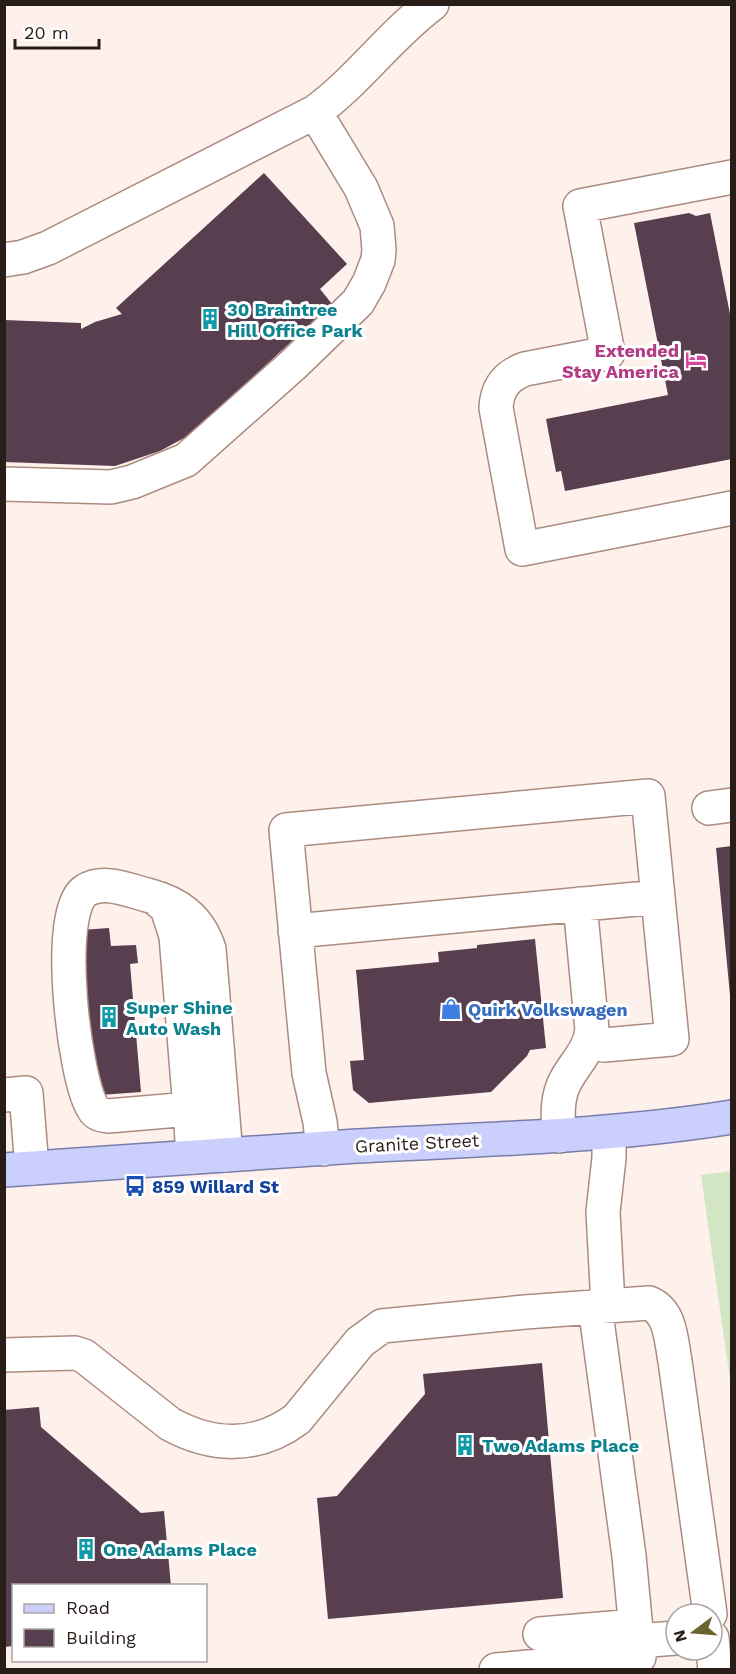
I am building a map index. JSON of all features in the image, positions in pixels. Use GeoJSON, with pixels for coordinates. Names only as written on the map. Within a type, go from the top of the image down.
{"type":"FeatureCollection","features":[{"type":"Feature","properties":{"kind":"main road","name":"Granite Street"},"geometry":{"type":"LineString","coordinates":[[18,1169],[323,1149],[558,1137],[697,1123],[732,1117]]}},
{"type":"Feature","properties":{"kind":"main road"},"geometry":{"type":"LineString","coordinates":[[697,1123],[732,1127]]}},
{"type":"Feature","properties":{"kind":"lane"},"geometry":{"type":"LineString","coordinates":[[4,260],[23,257],[48,248],[315,112],[345,88],[393,38],[432,4]]}},
{"type":"Feature","properties":{"kind":"lane"},"geometry":{"type":"LineString","coordinates":[[4,484],[111,487],[176,465],[195,454],[358,302],[378,260],[377,226],[361,188],[315,112]]}},
{"type":"Feature","properties":{"kind":"lane"},"geometry":{"type":"LineString","coordinates":[[732,177],[580,206],[608,353],[525,369],[515,373],[500,387],[496,408],[522,549],[732,508]]}},
{"type":"Feature","properties":{"kind":"lane"},"geometry":{"type":"LineString","coordinates":[[323,1149],[320,1122],[309,1073],[286,830],[648,796],[672,1039],[604,1045],[590,1042]]}},
{"type":"Feature","properties":{"kind":"lane"},"geometry":{"type":"LineString","coordinates":[[223,1107],[108,1116],[99,1114],[92,1107],[76,1056],[68,939],[75,902],[80,895],[94,886],[112,886],[176,905],[186,911],[200,929],[209,949],[223,1107],[226,1155]]}},
{"type":"Feature","properties":{"kind":"lane"},"geometry":{"type":"LineString","coordinates":[[93,930],[97,906],[110,894],[139,893],[166,908],[176,936],[193,1157]]}},
{"type":"Feature","properties":{"kind":"lane"},"geometry":{"type":"LineString","coordinates":[[296,931],[658,897]]}},
{"type":"Feature","properties":{"kind":"lane"},"geometry":{"type":"LineString","coordinates":[[558,1137],[558,1105],[562,1087],[590,1042],[592,1024],[580,904]]}},
{"type":"Feature","properties":{"kind":"lane"},"geometry":{"type":"LineString","coordinates":[[4,1095],[26,1093],[18,1169]]}},
{"type":"Feature","properties":{"kind":"lane"},"geometry":{"type":"LineString","coordinates":[[496,1670],[639,1657],[602,1305],[603,1212],[609,1158],[609,1133]]}},
{"type":"Feature","properties":{"kind":"lane"},"geometry":{"type":"LineString","coordinates":[[4,1355],[80,1354],[90,1359],[170,1424],[207,1440],[244,1441],[268,1435],[297,1419],[360,1342],[382,1326],[602,1305],[649,1303],[660,1310],[667,1323],[675,1361],[708,1602]]}},
{"type":"Feature","properties":{"kind":"lane"},"geometry":{"type":"LineString","coordinates":[[540,1634],[637,1634],[664,1637]]}},
{"type":"Feature","properties":{"kind":"green space"},"geometry":{"type":"Polygon","coordinates":[[[732,1171],[731,1387],[701,1175],[732,1171]]]}},
{"type":"Feature","properties":{"kind":"building","name":"30 Braintree Hill Office Park"},"geometry":{"type":"Polygon","coordinates":[[[264,173],[347,264],[320,289],[332,304],[186,439],[160,451],[115,466],[4,462],[4,320],[81,323],[81,329],[122,314],[116,308],[264,173]]]}},
{"type":"Feature","properties":{"kind":"building","name":"Extended Stay America"},"geometry":{"type":"Polygon","coordinates":[[[689,213],[696,216],[710,213],[732,324],[732,459],[565,491],[561,471],[556,472],[546,419],[668,395],[634,223],[689,213]]]}},
{"type":"Feature","properties":{"kind":"building"},"geometry":{"type":"Polygon","coordinates":[[[732,846],[732,995],[730,995],[716,848],[732,846]]]}},
{"type":"Feature","properties":{"kind":"building","name":"Super Shine Auto Wash"},"geometry":{"type":"Polygon","coordinates":[[[109,928],[111,946],[136,945],[138,963],[130,964],[141,1092],[100,1095],[92,1069],[81,930],[109,928]]]}},
{"type":"Feature","properties":{"kind":"building","name":"Quirk Volkswagen"},"geometry":{"type":"Polygon","coordinates":[[[535,939],[546,1048],[530,1050],[527,1056],[491,1092],[369,1103],[353,1090],[350,1061],[364,1060],[356,970],[439,962],[438,952],[535,939]]]}},
{"type":"Feature","properties":{"kind":"building","name":"Two Adams Place"},"geometry":{"type":"Polygon","coordinates":[[[542,1363],[563,1598],[328,1619],[317,1498],[337,1496],[425,1394],[423,1374],[542,1363]]]}},
{"type":"Feature","properties":{"kind":"building","name":"One Adams Place"},"geometry":{"type":"Polygon","coordinates":[[[39,1407],[41,1427],[141,1513],[164,1511],[171,1584],[12,1584],[12,1646],[4,1647],[4,1410],[39,1407]]]}},
{"type":"Feature","properties":{"kind":"place","name":"30 Braintree Hill Office Park"},"geometry":{"type":"Point","coordinates":[210,319]}},
{"type":"Feature","properties":{"kind":"place","name":"Extended Stay America"},"geometry":{"type":"Point","coordinates":[696,360]}},
{"type":"Feature","properties":{"kind":"place","name":"Quirk Volkswagen"},"geometry":{"type":"Point","coordinates":[451,1009]}},
{"type":"Feature","properties":{"kind":"place","name":"Super Shine Auto Wash"},"geometry":{"type":"Point","coordinates":[109,1017]}},
{"type":"Feature","properties":{"kind":"place","name":"859 Willard St"},"geometry":{"type":"Point","coordinates":[135,1186]}},
{"type":"Feature","properties":{"kind":"place","name":"Two Adams Place"},"geometry":{"type":"Point","coordinates":[465,1445]}},
{"type":"Feature","properties":{"kind":"place","name":"One Adams Place"},"geometry":{"type":"Point","coordinates":[86,1549]}}]}
